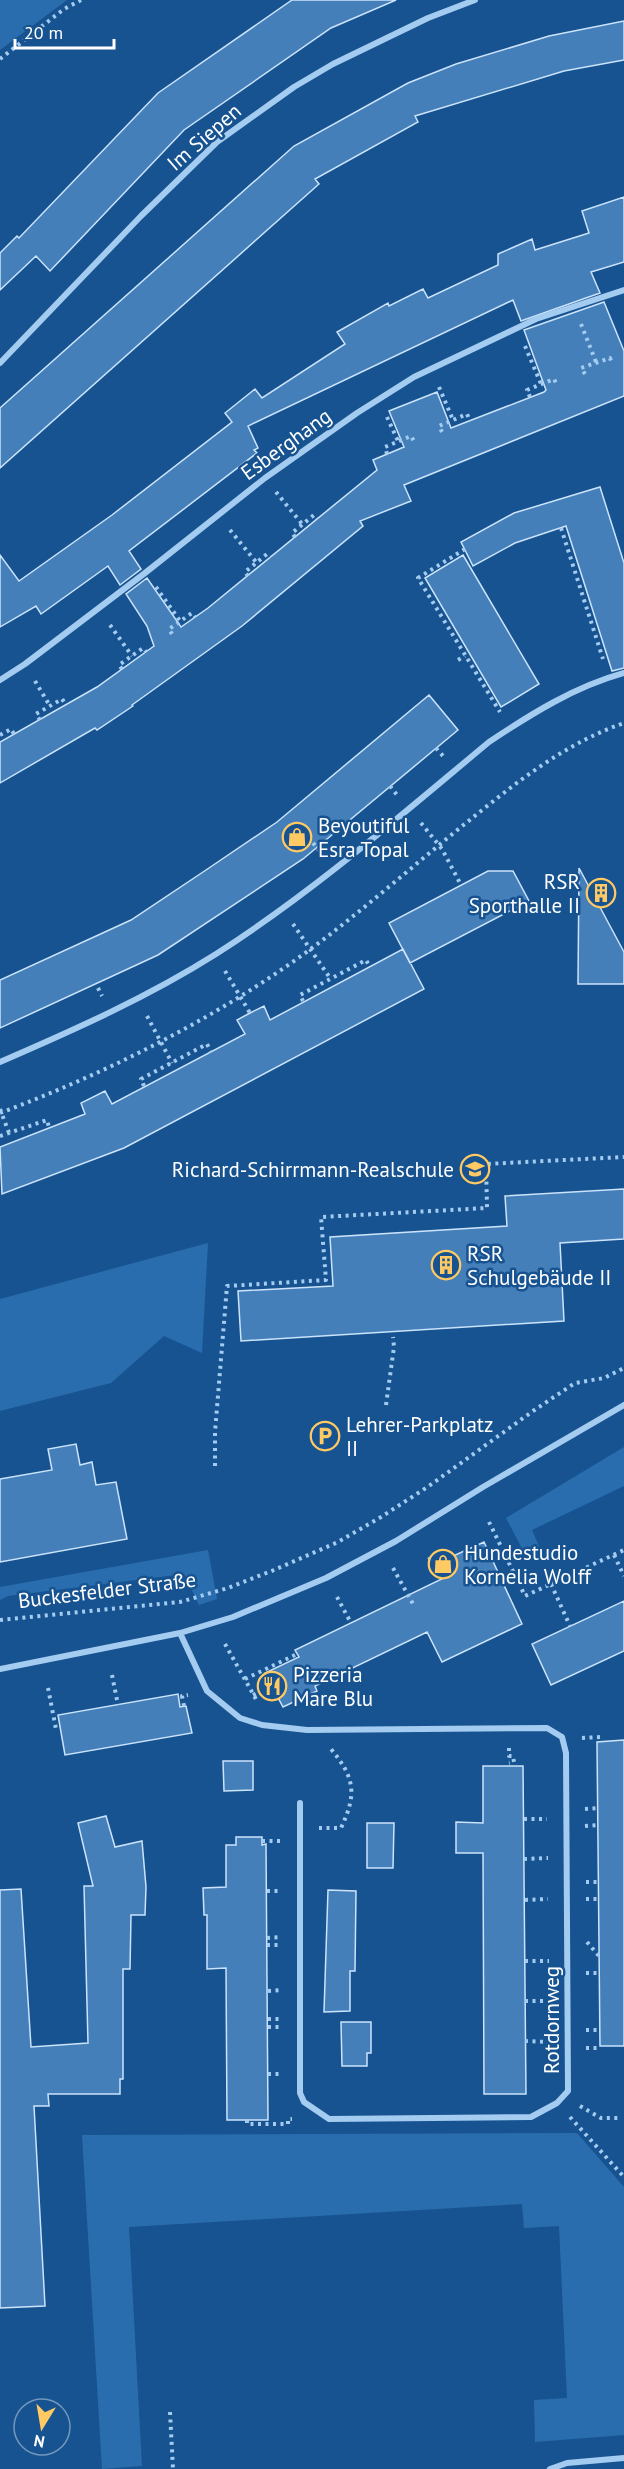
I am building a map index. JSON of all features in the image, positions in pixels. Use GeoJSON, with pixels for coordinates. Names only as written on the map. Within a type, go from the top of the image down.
{"type":"FeatureCollection","features":[{"type":"Feature","properties":{"kind":"street","name":"Im Siepen"},"geometry":{"type":"LineString","coordinates":[[0,363],[141,216],[217,142],[294,87],[333,64],[428,18],[475,0]]}},
{"type":"Feature","properties":{"kind":"street","name":"Esberghang"},"geometry":{"type":"LineString","coordinates":[[0,680],[25,664],[145,573],[265,478],[357,413],[414,377],[536,319],[624,290]]}},
{"type":"Feature","properties":{"kind":"street"},"geometry":{"type":"LineString","coordinates":[[0,1062],[88,1024],[214,955],[282,910],[356,854],[408,808],[510,728],[549,704],[609,677],[624,674]]}},
{"type":"Feature","properties":{"kind":"street"},"geometry":{"type":"LineString","coordinates":[[0,1669],[180,1633],[233,1617],[326,1578],[366,1559],[624,1405]]}},
{"type":"Feature","properties":{"kind":"street","name":"Rotdornweg"},"geometry":{"type":"LineString","coordinates":[[180,1633],[207,1691],[240,1718],[270,1726],[307,1730],[547,1728],[562,1737],[566,1754],[568,2091],[556,2103],[531,2117],[329,2119],[304,2102],[300,2093],[300,1803]]}},
{"type":"Feature","properties":{"kind":"street"},"geometry":{"type":"LineString","coordinates":[[550,2469],[567,2463],[624,2458]]}},
{"type":"Feature","properties":{"kind":"path"},"geometry":{"type":"LineString","coordinates":[[0,59],[64,9],[81,0]]}},
{"type":"Feature","properties":{"kind":"path"},"geometry":{"type":"LineString","coordinates":[[581,325],[596,362]]}},
{"type":"Feature","properties":{"kind":"path"},"geometry":{"type":"LineString","coordinates":[[525,346],[541,384]]}},
{"type":"Feature","properties":{"kind":"path"},"geometry":{"type":"LineString","coordinates":[[585,374],[582,368],[596,362],[610,358],[612,363]]}},
{"type":"Feature","properties":{"kind":"path"},"geometry":{"type":"LineString","coordinates":[[530,397],[527,390],[541,384],[555,379],[557,386]]}},
{"type":"Feature","properties":{"kind":"path"},"geometry":{"type":"LineString","coordinates":[[441,391],[453,420]]}},
{"type":"Feature","properties":{"kind":"path"},"geometry":{"type":"LineString","coordinates":[[442,432],[439,426],[467,414],[470,421]]}},
{"type":"Feature","properties":{"kind":"path"},"geometry":{"type":"LineString","coordinates":[[387,418],[398,441]]}},
{"type":"Feature","properties":{"kind":"path"},"geometry":{"type":"LineString","coordinates":[[387,454],[385,447],[398,441],[411,436],[415,443]]}},
{"type":"Feature","properties":{"kind":"path","name":"Esberghang"},"geometry":{"type":"LineString","coordinates":[[279,496],[302,524]]}},
{"type":"Feature","properties":{"kind":"path"},"geometry":{"type":"LineString","coordinates":[[295,537],[292,533],[302,524],[314,515],[317,519]]}},
{"type":"Feature","properties":{"kind":"path"},"geometry":{"type":"LineString","coordinates":[[561,528],[609,677]]}},
{"type":"Feature","properties":{"kind":"path"},"geometry":{"type":"LineString","coordinates":[[232,532],[256,562]]}},
{"type":"Feature","properties":{"kind":"path"},"geometry":{"type":"LineString","coordinates":[[465,549],[418,578],[510,728]]}},
{"type":"Feature","properties":{"kind":"path"},"geometry":{"type":"LineString","coordinates":[[568,552],[574,551]]}},
{"type":"Feature","properties":{"kind":"path"},"geometry":{"type":"LineString","coordinates":[[248,576],[244,572],[256,562],[267,554],[271,557]]}},
{"type":"Feature","properties":{"kind":"path"},"geometry":{"type":"LineString","coordinates":[[156,588],[180,621]]}},
{"type":"Feature","properties":{"kind":"path"},"geometry":{"type":"LineString","coordinates":[[440,615],[445,612]]}},
{"type":"Feature","properties":{"kind":"path"},"geometry":{"type":"LineString","coordinates":[[172,634],[169,629],[192,613],[195,617]]}},
{"type":"Feature","properties":{"kind":"path"},"geometry":{"type":"LineString","coordinates":[[589,618],[594,617]]}},
{"type":"Feature","properties":{"kind":"path"},"geometry":{"type":"LineString","coordinates":[[109,624],[132,656]]}},
{"type":"Feature","properties":{"kind":"path"},"geometry":{"type":"LineString","coordinates":[[122,669],[119,664],[142,648],[146,652]]}},
{"type":"Feature","properties":{"kind":"path"},"geometry":{"type":"LineString","coordinates":[[458,660],[465,656]]}},
{"type":"Feature","properties":{"kind":"path"},"geometry":{"type":"LineString","coordinates":[[40,689],[50,706]]}},
{"type":"Feature","properties":{"kind":"path"},"geometry":{"type":"LineString","coordinates":[[40,720],[36,714],[62,699],[66,705]]}},
{"type":"Feature","properties":{"kind":"path"},"geometry":{"type":"LineString","coordinates":[[9,1132],[0,1112],[85,1078],[160,1041],[240,995],[311,948],[351,918],[516,782],[580,742],[624,723]]}},
{"type":"Feature","properties":{"kind":"path"},"geometry":{"type":"LineString","coordinates":[[0,735],[11,729],[14,735]]}},
{"type":"Feature","properties":{"kind":"path"},"geometry":{"type":"LineString","coordinates":[[408,808],[438,845],[461,885]]}},
{"type":"Feature","properties":{"kind":"path"},"geometry":{"type":"LineString","coordinates":[[282,910],[330,978]]}},
{"type":"Feature","properties":{"kind":"path"},"geometry":{"type":"LineString","coordinates":[[214,955],[250,1013]]}},
{"type":"Feature","properties":{"kind":"path"},"geometry":{"type":"LineString","coordinates":[[303,1001],[300,995],[330,978],[366,960],[370,967]]}},
{"type":"Feature","properties":{"kind":"path"},"geometry":{"type":"LineString","coordinates":[[136,998],[172,1063]]}},
{"type":"Feature","properties":{"kind":"path"},"geometry":{"type":"LineString","coordinates":[[144,1086],[141,1079],[207,1044],[211,1052]]}},
{"type":"Feature","properties":{"kind":"path"},"geometry":{"type":"LineString","coordinates":[[0,1136],[47,1120],[49,1127]]}},
{"type":"Feature","properties":{"kind":"path"},"geometry":{"type":"LineString","coordinates":[[215,1466],[215,1432],[227,1286],[326,1280],[321,1216],[487,1208],[486,1164],[624,1157]]}},
{"type":"Feature","properties":{"kind":"path"},"geometry":{"type":"LineString","coordinates":[[386,1405],[393,1336]]}},
{"type":"Feature","properties":{"kind":"path","name":"Buckesfelder Straße"},"geometry":{"type":"LineString","coordinates":[[0,1620],[180,1602],[228,1588],[274,1570],[338,1542],[381,1517],[575,1383],[604,1378],[624,1368]]}},
{"type":"Feature","properties":{"kind":"path"},"geometry":{"type":"LineString","coordinates":[[489,1522],[525,1596],[624,1550]]}},
{"type":"Feature","properties":{"kind":"path"},"geometry":{"type":"LineString","coordinates":[[614,1555],[624,1576]]}},
{"type":"Feature","properties":{"kind":"path"},"geometry":{"type":"LineString","coordinates":[[429,1557],[435,1568],[443,1564]]}},
{"type":"Feature","properties":{"kind":"path"},"geometry":{"type":"LineString","coordinates":[[393,1568],[413,1604]]}},
{"type":"Feature","properties":{"kind":"path"},"geometry":{"type":"LineString","coordinates":[[502,1582],[529,1570]]}},
{"type":"Feature","properties":{"kind":"path"},"geometry":{"type":"LineString","coordinates":[[551,1584],[570,1626]]}},
{"type":"Feature","properties":{"kind":"path"},"geometry":{"type":"LineString","coordinates":[[337,1597],[351,1623]]}},
{"type":"Feature","properties":{"kind":"path"},"geometry":{"type":"LineString","coordinates":[[225,1644],[253,1695],[272,1686]]}},
{"type":"Feature","properties":{"kind":"path"},"geometry":{"type":"LineString","coordinates":[[245,1679],[297,1654]]}},
{"type":"Feature","properties":{"kind":"path"},"geometry":{"type":"LineString","coordinates":[[112,1675],[118,1705]]}},
{"type":"Feature","properties":{"kind":"path"},"geometry":{"type":"LineString","coordinates":[[48,1688],[56,1729]]}},
{"type":"Feature","properties":{"kind":"path"},"geometry":{"type":"LineString","coordinates":[[182,1696],[184,1706]]}},
{"type":"Feature","properties":{"kind":"path"},"geometry":{"type":"LineString","coordinates":[[307,1730],[326,1744],[337,1756],[352,1784],[350,1804],[341,1828],[328,1828]]}},
{"type":"Feature","properties":{"kind":"path"},"geometry":{"type":"LineString","coordinates":[[584,1738],[602,1737]]}},
{"type":"Feature","properties":{"kind":"path"},"geometry":{"type":"LineString","coordinates":[[509,1750],[509,1756],[513,1756],[514,1762],[509,1763]]}},
{"type":"Feature","properties":{"kind":"path"},"geometry":{"type":"LineString","coordinates":[[524,1819],[547,1819]]}},
{"type":"Feature","properties":{"kind":"path"},"geometry":{"type":"LineString","coordinates":[[262,1841],[277,1841]]}},
{"type":"Feature","properties":{"kind":"path"},"geometry":{"type":"LineString","coordinates":[[524,1859],[547,1858]]}},
{"type":"Feature","properties":{"kind":"path"},"geometry":{"type":"LineString","coordinates":[[586,1882],[599,1882]]}},
{"type":"Feature","properties":{"kind":"path"},"geometry":{"type":"LineString","coordinates":[[525,1900],[545,1899]]}},
{"type":"Feature","properties":{"kind":"path"},"geometry":{"type":"LineString","coordinates":[[586,1899],[599,1899]]}},
{"type":"Feature","properties":{"kind":"path"},"geometry":{"type":"LineString","coordinates":[[267,1938],[284,1937]]}},
{"type":"Feature","properties":{"kind":"path"},"geometry":{"type":"LineString","coordinates":[[267,1945],[284,1945]]}},
{"type":"Feature","properties":{"kind":"path","name":"Rotdornweg"},"geometry":{"type":"LineString","coordinates":[[525,1961],[547,1960]]}},
{"type":"Feature","properties":{"kind":"path","name":"Rotdornweg"},"geometry":{"type":"LineString","coordinates":[[525,2001],[551,2001]]}},
{"type":"Feature","properties":{"kind":"path","name":"Rotdornweg"},"geometry":{"type":"LineString","coordinates":[[525,2042],[552,2042]]}},
{"type":"Feature","properties":{"kind":"path"},"geometry":{"type":"LineString","coordinates":[[268,2074],[284,2074]]}},
{"type":"Feature","properties":{"kind":"path"},"geometry":{"type":"LineString","coordinates":[[582,2109],[601,2118],[618,2118]]}},
{"type":"Feature","properties":{"kind":"path"},"geometry":{"type":"LineString","coordinates":[[247,2120],[247,2124],[288,2124],[288,2119]]}},
{"type":"Feature","properties":{"kind":"path"},"geometry":{"type":"LineString","coordinates":[[586,2134],[624,2177]]}},
{"type":"Feature","properties":{"kind":"path"},"geometry":{"type":"LineString","coordinates":[[170,2412],[173,2467]]}},
{"type":"Feature","properties":{"kind":"shaded area"},"geometry":{"type":"Polygon","coordinates":[[[0,0],[67,0],[0,50],[0,0]]]}},
{"type":"Feature","properties":{"kind":"shaded area"},"geometry":{"type":"Polygon","coordinates":[[[208,1243],[202,1353],[164,1336],[111,1383],[0,1411],[0,1299],[208,1243]]]}},
{"type":"Feature","properties":{"kind":"shaded area"},"geometry":{"type":"Polygon","coordinates":[[[624,1447],[624,1486],[532,1530],[542,1553],[533,1557],[526,1556],[506,1518],[624,1447]]]}},
{"type":"Feature","properties":{"kind":"shaded area"},"geometry":{"type":"Polygon","coordinates":[[[208,1550],[217,1599],[199,1605],[184,1574],[8,1596],[0,1600],[0,1587],[208,1550]]]}},
{"type":"Feature","properties":{"kind":"shaded area"},"geometry":{"type":"Polygon","coordinates":[[[577,2133],[624,2187],[624,2435],[535,2442],[534,2400],[567,2398],[559,2226],[524,2228],[522,2204],[129,2227],[142,2466],[102,2469],[82,2135],[577,2133]]]}},
{"type":"Feature","properties":{"kind":"building"},"geometry":{"type":"Polygon","coordinates":[[[292,0],[396,0],[331,28],[184,130],[50,271],[36,256],[0,290],[0,253],[17,236],[19,238],[158,93],[292,0]]]}},
{"type":"Feature","properties":{"kind":"building"},"geometry":{"type":"Polygon","coordinates":[[[624,21],[624,60],[564,71],[415,116],[418,122],[315,179],[319,184],[0,468],[0,408],[294,146],[408,83],[456,64],[549,36],[624,21]]]}},
{"type":"Feature","properties":{"kind":"building"},"geometry":{"type":"Polygon","coordinates":[[[624,197],[624,262],[591,272],[600,293],[521,321],[513,300],[248,426],[258,448],[254,450],[257,453],[129,551],[141,569],[120,585],[108,566],[41,614],[36,606],[0,627],[0,555],[19,581],[112,515],[232,422],[225,413],[255,389],[262,398],[345,344],[337,332],[388,303],[389,306],[423,289],[428,298],[498,265],[498,254],[532,239],[535,250],[589,233],[582,211],[624,197]]]}},
{"type":"Feature","properties":{"kind":"building"},"geometry":{"type":"Polygon","coordinates":[[[604,302],[624,351],[624,396],[404,485],[411,501],[360,521],[363,526],[242,626],[97,730],[95,728],[0,783],[0,742],[97,687],[154,646],[147,626],[126,594],[147,578],[181,627],[208,608],[377,470],[373,460],[404,447],[389,411],[437,392],[451,428],[544,392],[546,390],[524,330],[604,302]]]}},
{"type":"Feature","properties":{"kind":"building"},"geometry":{"type":"Polygon","coordinates":[[[600,487],[624,563],[624,668],[612,671],[566,526],[515,543],[473,566],[461,542],[514,513],[600,487]]]}},
{"type":"Feature","properties":{"kind":"building"},"geometry":{"type":"Polygon","coordinates":[[[463,555],[539,684],[501,707],[425,578],[463,555]]]}},
{"type":"Feature","properties":{"kind":"building"},"geometry":{"type":"Polygon","coordinates":[[[429,695],[458,730],[303,859],[158,955],[0,1028],[0,980],[131,920],[277,822],[429,695]]]}},
{"type":"Feature","properties":{"kind":"building"},"geometry":{"type":"Polygon","coordinates":[[[579,868],[624,952],[624,984],[578,984],[579,868]]]}},
{"type":"Feature","properties":{"kind":"building"},"geometry":{"type":"Polygon","coordinates":[[[488,871],[513,871],[529,901],[410,963],[389,923],[488,871]]]}},
{"type":"Feature","properties":{"kind":"building"},"geometry":{"type":"Polygon","coordinates":[[[403,949],[424,989],[124,1148],[2,1194],[0,1147],[85,1114],[81,1103],[105,1091],[112,1104],[245,1034],[237,1020],[250,1013],[264,1006],[270,1020],[403,949]]]}},
{"type":"Feature","properties":{"kind":"building","name":"RSR Schulgebäude II"},"geometry":{"type":"Polygon","coordinates":[[[624,1189],[624,1239],[560,1243],[564,1321],[241,1341],[238,1291],[333,1286],[330,1237],[507,1226],[505,1196],[624,1189]]]}},
{"type":"Feature","properties":{"kind":"building"},"geometry":{"type":"Polygon","coordinates":[[[76,1444],[80,1465],[92,1462],[96,1485],[116,1482],[127,1539],[0,1562],[0,1479],[52,1470],[48,1449],[76,1444]]]}},
{"type":"Feature","properties":{"kind":"building"},"geometry":{"type":"Polygon","coordinates":[[[484,1542],[522,1624],[442,1662],[427,1632],[315,1686],[317,1691],[283,1707],[265,1673],[299,1657],[295,1650],[450,1575],[442,1561],[484,1542]]]}},
{"type":"Feature","properties":{"kind":"building"},"geometry":{"type":"Polygon","coordinates":[[[624,1601],[624,1651],[551,1685],[532,1644],[624,1601]]]}},
{"type":"Feature","properties":{"kind":"building"},"geometry":{"type":"Polygon","coordinates":[[[178,1694],[180,1707],[186,1706],[192,1733],[65,1755],[58,1715],[178,1694]]]}},
{"type":"Feature","properties":{"kind":"building"},"geometry":{"type":"Polygon","coordinates":[[[624,1740],[624,2046],[600,2046],[597,1742],[624,1740]]]}},
{"type":"Feature","properties":{"kind":"building"},"geometry":{"type":"Polygon","coordinates":[[[223,1761],[253,1761],[253,1790],[224,1791],[223,1761]]]}},
{"type":"Feature","properties":{"kind":"building"},"geometry":{"type":"Polygon","coordinates":[[[483,1766],[523,1766],[526,2094],[484,2094],[483,1853],[456,1853],[456,1822],[483,1823],[483,1766]]]}},
{"type":"Feature","properties":{"kind":"building"},"geometry":{"type":"Polygon","coordinates":[[[106,1816],[115,1847],[142,1841],[146,1887],[145,1915],[131,1915],[130,1969],[123,1969],[123,2079],[120,2079],[120,2094],[48,2094],[49,2106],[34,2106],[45,2306],[0,2308],[0,1890],[21,1889],[31,2047],[88,2043],[84,1886],[93,1886],[78,1823],[106,1816]]]}},
{"type":"Feature","properties":{"kind":"building"},"geometry":{"type":"Polygon","coordinates":[[[367,1823],[394,1823],[393,1868],[367,1868],[367,1823]]]}},
{"type":"Feature","properties":{"kind":"building"},"geometry":{"type":"Polygon","coordinates":[[[236,1837],[262,1837],[262,1845],[266,1844],[268,2120],[227,2120],[226,1968],[207,1969],[207,1915],[204,1915],[203,1888],[226,1887],[226,1845],[236,1845],[236,1837]]]}},
{"type":"Feature","properties":{"kind":"building"},"geometry":{"type":"Polygon","coordinates":[[[328,1890],[356,1891],[355,1971],[350,1971],[350,2011],[324,2012],[328,1890]]]}},
{"type":"Feature","properties":{"kind":"building"},"geometry":{"type":"Polygon","coordinates":[[[341,2022],[371,2022],[371,2053],[367,2053],[367,2066],[342,2066],[341,2022]]]}},
{"type":"Feature","properties":{"kind":"place","name":"Beyoutiful Esra Topal"},"geometry":{"type":"Point","coordinates":[297,837]}},
{"type":"Feature","properties":{"kind":"place","name":"RSR Sporthalle II"},"geometry":{"type":"Point","coordinates":[601,893]}},
{"type":"Feature","properties":{"kind":"place","name":"Richard-Schirrmann-Realschule"},"geometry":{"type":"Point","coordinates":[475,1169]}},
{"type":"Feature","properties":{"kind":"place","name":"RSR Schulgebäude II"},"geometry":{"type":"Point","coordinates":[446,1265]}},
{"type":"Feature","properties":{"kind":"place","name":"Lehrer-Parkplatz II"},"geometry":{"type":"Point","coordinates":[325,1436]}},
{"type":"Feature","properties":{"kind":"place","name":"Hundestudio Kornelia Wolff"},"geometry":{"type":"Point","coordinates":[443,1564]}},
{"type":"Feature","properties":{"kind":"place","name":"Pizzeria Mare Blu"},"geometry":{"type":"Point","coordinates":[272,1686]}}]}
